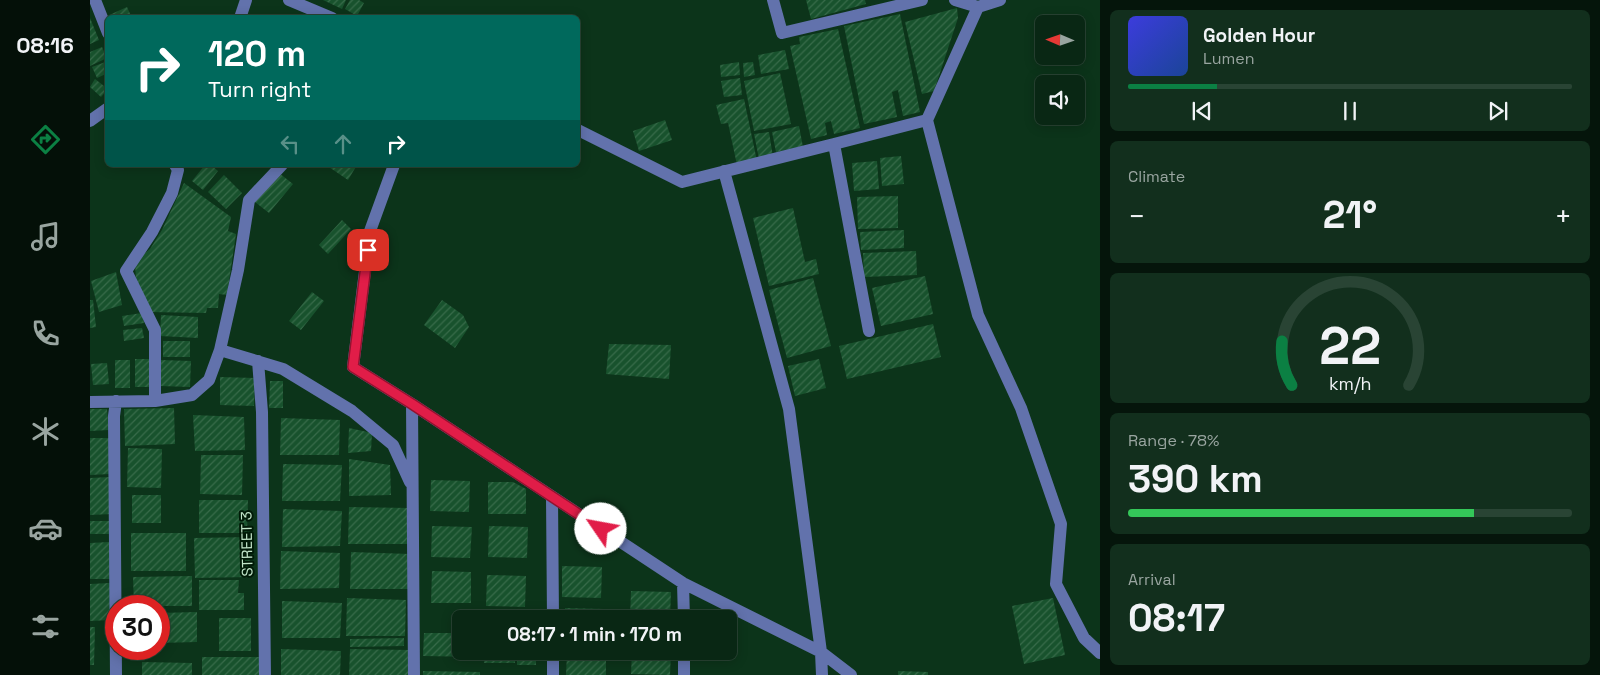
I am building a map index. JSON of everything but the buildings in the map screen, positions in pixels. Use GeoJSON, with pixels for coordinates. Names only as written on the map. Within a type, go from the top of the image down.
{"type":"FeatureCollection","features":[{"type":"Feature","properties":{"kind":"street"},"geometry":{"type":"LineString","coordinates":[[95,0],[105,25]]}},
{"type":"Feature","properties":{"kind":"street"},"geometry":{"type":"LineString","coordinates":[[241,15],[246,0]]}},
{"type":"Feature","properties":{"kind":"street"},"geometry":{"type":"LineString","coordinates":[[289,0],[325,15]]}},
{"type":"Feature","properties":{"kind":"street"},"geometry":{"type":"LineString","coordinates":[[773,0],[782,33],[922,0]]}},
{"type":"Feature","properties":{"kind":"street"},"geometry":{"type":"LineString","coordinates":[[955,0],[978,7],[1000,0]]}},
{"type":"Feature","properties":{"kind":"street"},"geometry":{"type":"LineString","coordinates":[[978,7],[927,120],[978,315],[1021,408],[1061,524],[1056,584],[1084,638],[1100,653]]}},
{"type":"Feature","properties":{"kind":"street"},"geometry":{"type":"LineString","coordinates":[[90,121],[105,110]]}},
{"type":"Feature","properties":{"kind":"street"},"geometry":{"type":"LineString","coordinates":[[580,131],[682,182],[927,120]]}},
{"type":"Feature","properties":{"kind":"street"},"geometry":{"type":"LineString","coordinates":[[834,144],[869,331]]}},
{"type":"Feature","properties":{"kind":"street"},"geometry":{"type":"LineString","coordinates":[[155,400],[154,330],[126,271],[152,232],[172,193],[178,170],[176,167]]}},
{"type":"Feature","properties":{"kind":"street"},"geometry":{"type":"LineString","coordinates":[[90,402],[155,400],[192,395],[209,380],[220,350],[238,270],[249,200],[280,167]]}},
{"type":"Feature","properties":{"kind":"street"},"geometry":{"type":"LineString","coordinates":[[393,167],[370,231],[353,367],[683,583],[821,652],[851,675]]}},
{"type":"Feature","properties":{"kind":"street"},"geometry":{"type":"LineString","coordinates":[[724,171],[789,409],[821,652],[822,675]]}},
{"type":"Feature","properties":{"kind":"street"},"geometry":{"type":"LineString","coordinates":[[220,350],[283,369],[352,411],[392,445],[412,486]]}},
{"type":"Feature","properties":{"kind":"street","name":"STREET 3"},"geometry":{"type":"LineString","coordinates":[[258,361],[262,412],[265,675]]}},
{"type":"Feature","properties":{"kind":"street"},"geometry":{"type":"LineString","coordinates":[[116,402],[114,416],[116,675]]}},
{"type":"Feature","properties":{"kind":"street"},"geometry":{"type":"LineString","coordinates":[[412,404],[414,675]]}},
{"type":"Feature","properties":{"kind":"street"},"geometry":{"type":"LineString","coordinates":[[552,497],[553,610]]}},
{"type":"Feature","properties":{"kind":"street"},"geometry":{"type":"LineString","coordinates":[[683,583],[684,610]]}},
{"type":"Feature","properties":{"kind":"street"},"geometry":{"type":"LineString","coordinates":[[553,660],[553,675]]}},
{"type":"Feature","properties":{"kind":"street"},"geometry":{"type":"LineString","coordinates":[[684,660],[684,675]]}},
{"type":"Feature","properties":{"kind":"route"},"geometry":{"type":"LineString","coordinates":[[368,250],[353,367],[601,529]]}}]}
